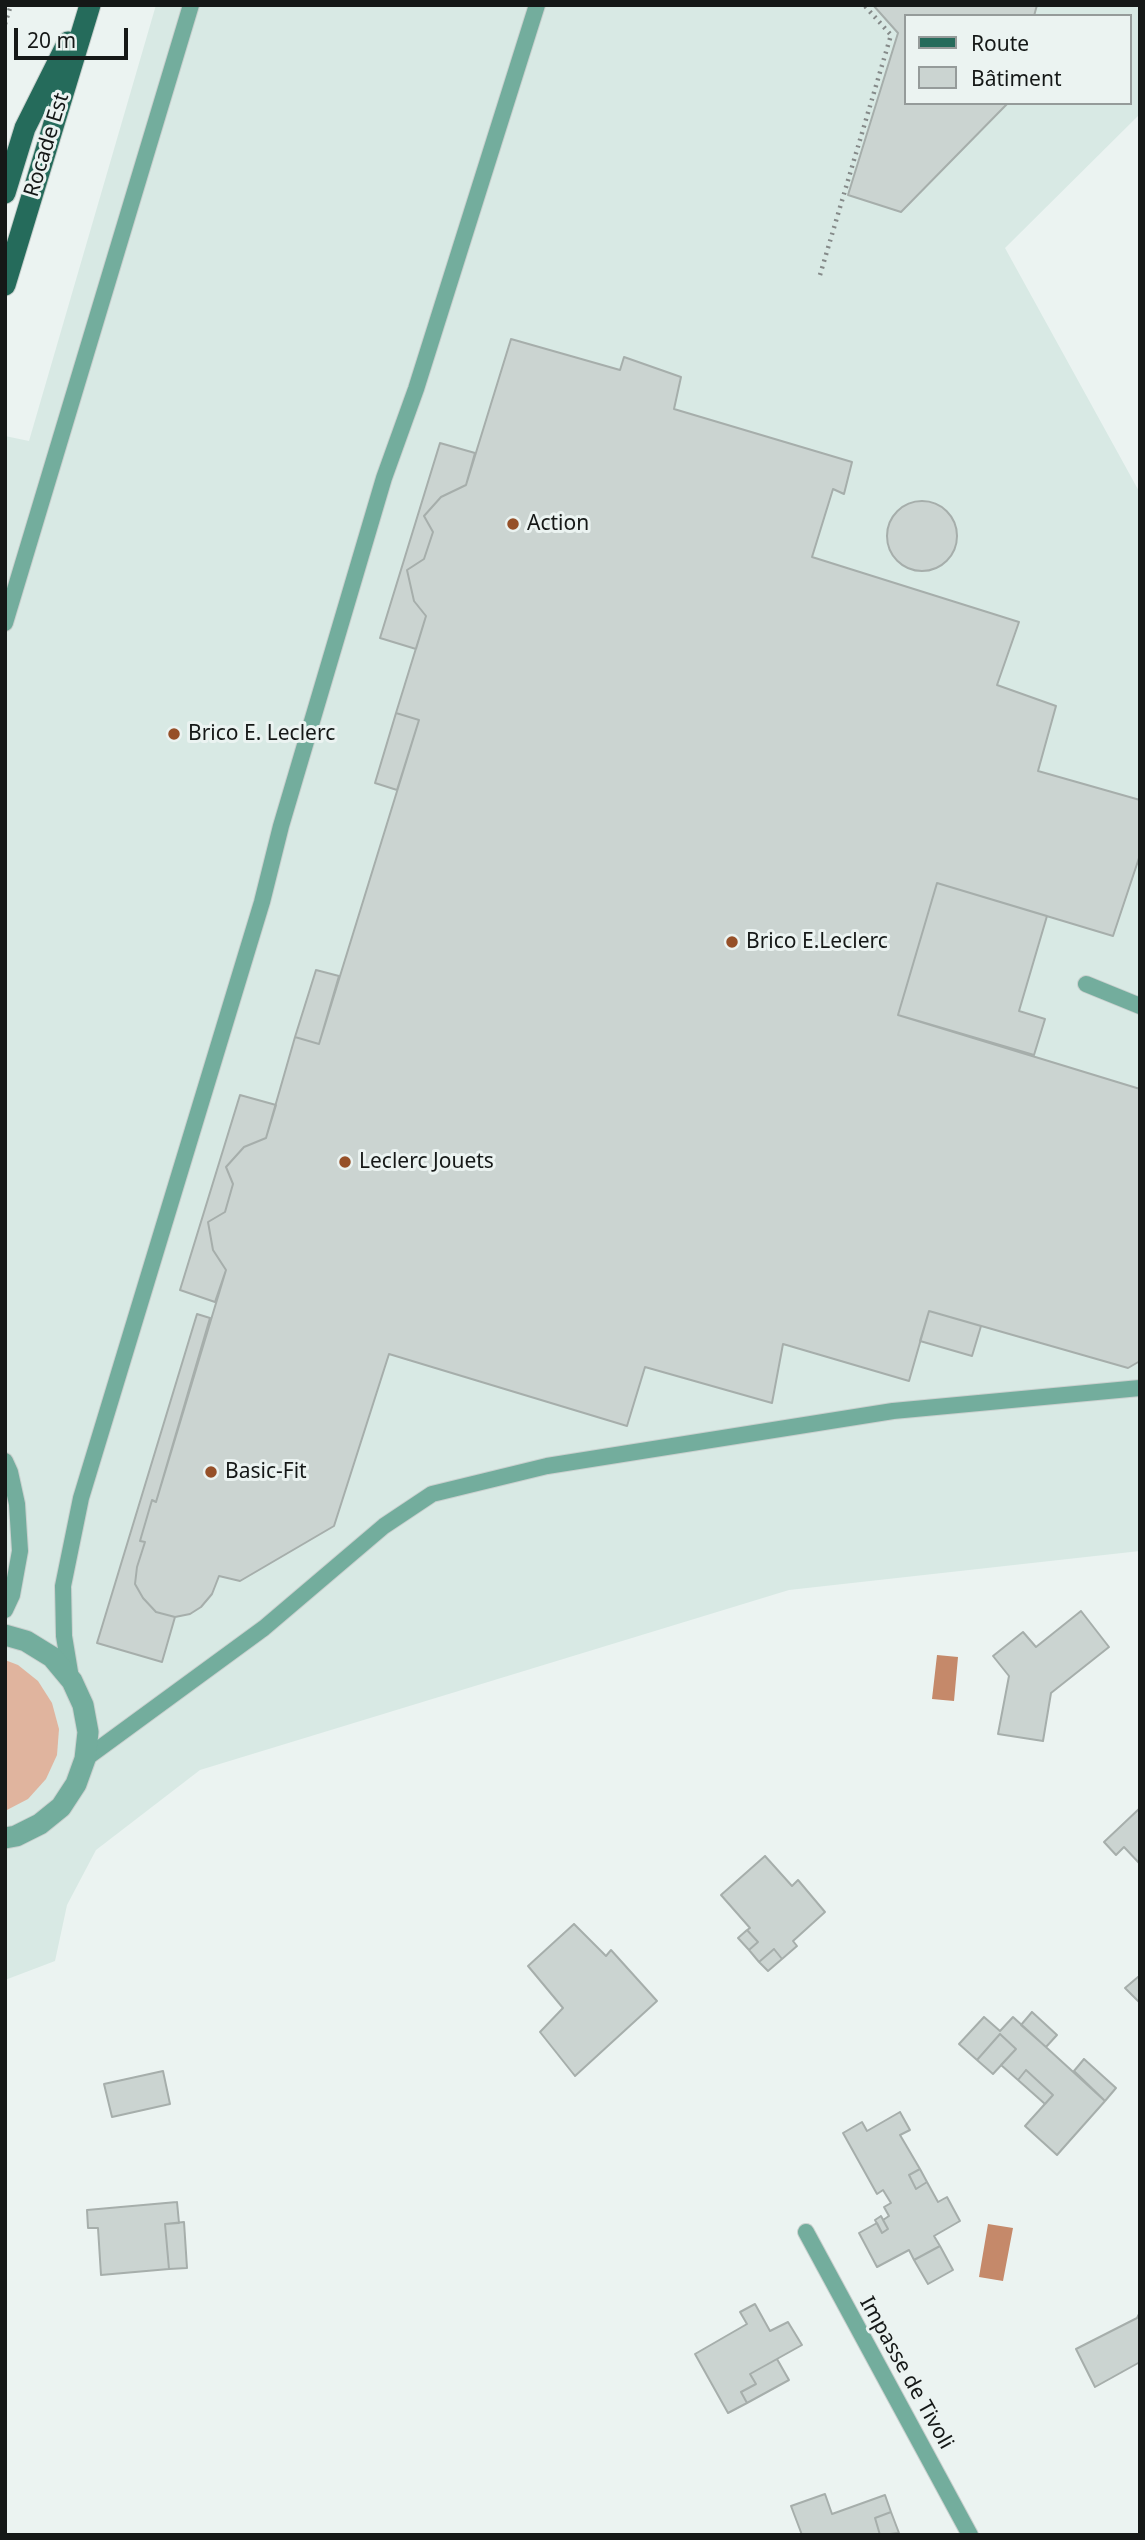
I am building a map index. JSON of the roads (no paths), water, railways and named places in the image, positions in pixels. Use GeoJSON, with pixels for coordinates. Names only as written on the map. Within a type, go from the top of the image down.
{"type":"FeatureCollection","features":[{"type":"Feature","properties":{"kind":"main road"},"geometry":{"type":"LineString","coordinates":[[5,192],[25,128],[88,5]]}},
{"type":"Feature","properties":{"kind":"main road","name":"Rocade Est"},"geometry":{"type":"LineString","coordinates":[[5,285],[88,5]]}},
{"type":"Feature","properties":{"kind":"street"},"geometry":{"type":"LineString","coordinates":[[5,1635],[26,1641],[52,1657],[72,1681],[83,1705],[88,1732],[85,1759],[76,1784],[61,1807],[40,1824],[16,1836],[5,1838]]}},
{"type":"Feature","properties":{"kind":"lane"},"geometry":{"type":"LineString","coordinates":[[5,623],[191,5]]}},
{"type":"Feature","properties":{"kind":"lane"},"geometry":{"type":"LineString","coordinates":[[72,1681],[64,1636],[63,1586],[81,1498],[261,902],[384,478],[424,363],[537,5]]}},
{"type":"Feature","properties":{"kind":"lane"},"geometry":{"type":"LineString","coordinates":[[1086,985],[1140,1006]]}},
{"type":"Feature","properties":{"kind":"lane"},"geometry":{"type":"LineString","coordinates":[[85,1759],[264,1628],[384,1526],[432,1494],[547,1466],[892,1411],[1140,1388]]}},
{"type":"Feature","properties":{"kind":"lane"},"geometry":{"type":"LineString","coordinates":[[5,1461],[17,1504],[20,1551],[12,1595],[5,1610]]}},
{"type":"Feature","properties":{"kind":"lane","name":"Impasse de Tivoli"},"geometry":{"type":"LineString","coordinates":[[806,2232],[970,2535]]}},
{"type":"Feature","properties":{"kind":"place","name":"Action"},"geometry":{"type":"Point","coordinates":[513,524]}},
{"type":"Feature","properties":{"kind":"place","name":"Brico E. Leclerc"},"geometry":{"type":"Point","coordinates":[174,734]}},
{"type":"Feature","properties":{"kind":"place","name":"Brico E.Leclerc"},"geometry":{"type":"Point","coordinates":[732,942]}},
{"type":"Feature","properties":{"kind":"place","name":"Leclerc Jouets"},"geometry":{"type":"Point","coordinates":[345,1162]}},
{"type":"Feature","properties":{"kind":"place","name":"Basic-Fit"},"geometry":{"type":"Point","coordinates":[211,1472]}}]}
